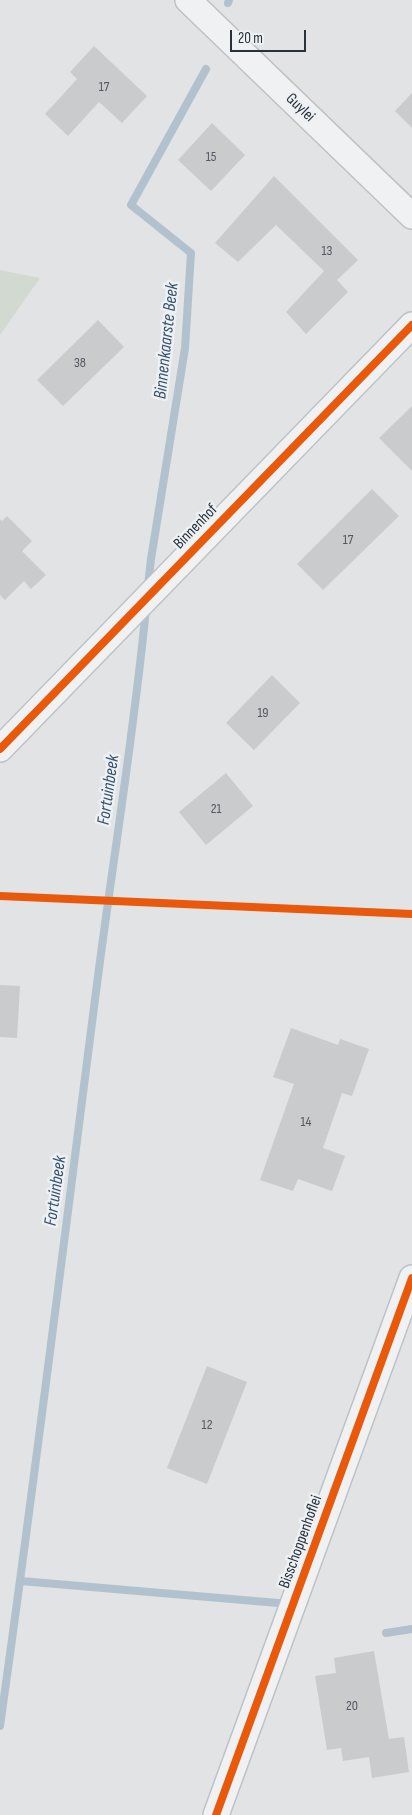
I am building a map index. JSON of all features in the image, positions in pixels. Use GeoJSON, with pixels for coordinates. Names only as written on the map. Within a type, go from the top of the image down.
{"type":"FeatureCollection","features":[{"type":"Feature","properties":{"kind":"street","name":"Guylei"},"geometry":{"type":"LineString","coordinates":[[188,0],[412,216]]}},
{"type":"Feature","properties":{"kind":"street","name":"Binnenhof"},"geometry":{"type":"LineString","coordinates":[[0,749],[412,325]]}},
{"type":"Feature","properties":{"kind":"street","name":"Bisschoppenhoflei"},"geometry":{"type":"LineString","coordinates":[[216,1815],[412,1278]]}},
{"type":"Feature","properties":{"kind":"shaded area"},"geometry":{"type":"Polygon","coordinates":[[[0,270],[40,278],[0,335],[0,270]]]}},
{"type":"Feature","properties":{"kind":"building"},"geometry":{"type":"Polygon","coordinates":[[[94,46],[147,96],[122,123],[99,102],[68,136],[45,114],[77,79],[70,72],[94,46]]]}},
{"type":"Feature","properties":{"kind":"building"},"geometry":{"type":"Polygon","coordinates":[[[412,93],[412,128],[395,111],[412,93]]]}},
{"type":"Feature","properties":{"kind":"building"},"geometry":{"type":"Polygon","coordinates":[[[212,123],[245,155],[211,191],[178,160],[212,123]]]}},
{"type":"Feature","properties":{"kind":"building"},"geometry":{"type":"Polygon","coordinates":[[[274,176],[358,260],[337,280],[348,292],[306,334],[286,312],[324,271],[276,225],[238,262],[215,243],[274,176]]]}},
{"type":"Feature","properties":{"kind":"building"},"geometry":{"type":"Polygon","coordinates":[[[98,320],[124,347],[63,406],[37,380],[98,320]]]}},
{"type":"Feature","properties":{"kind":"building"},"geometry":{"type":"Polygon","coordinates":[[[412,406],[412,471],[379,438],[412,406]]]}},
{"type":"Feature","properties":{"kind":"building"},"geometry":{"type":"Polygon","coordinates":[[[372,489],[399,516],[323,590],[297,564],[372,489]]]}},
{"type":"Feature","properties":{"kind":"building"},"geometry":{"type":"Polygon","coordinates":[[[7,516],[32,541],[22,551],[46,575],[31,589],[24,581],[5,600],[0,595],[0,519],[2,521],[7,516]]]}},
{"type":"Feature","properties":{"kind":"building"},"geometry":{"type":"Polygon","coordinates":[[[272,675],[300,703],[254,750],[226,723],[272,675]]]}},
{"type":"Feature","properties":{"kind":"building"},"geometry":{"type":"Polygon","coordinates":[[[226,773],[253,806],[206,845],[179,812],[226,773]]]}},
{"type":"Feature","properties":{"kind":"building"},"geometry":{"type":"Polygon","coordinates":[[[0,985],[20,986],[17,1038],[0,1037],[0,985]]]}},
{"type":"Feature","properties":{"kind":"building"},"geometry":{"type":"Polygon","coordinates":[[[291,1028],[338,1045],[340,1039],[369,1049],[352,1096],[342,1093],[323,1148],[345,1156],[332,1191],[298,1179],[293,1191],[260,1180],[294,1084],[273,1077],[291,1028]]]}},
{"type":"Feature","properties":{"kind":"building"},"geometry":{"type":"Polygon","coordinates":[[[207,1366],[247,1382],[207,1484],[167,1468],[207,1366]]]}},
{"type":"Feature","properties":{"kind":"building"},"geometry":{"type":"Polygon","coordinates":[[[374,1651],[389,1739],[404,1737],[409,1772],[372,1778],[369,1757],[343,1761],[341,1748],[327,1750],[315,1676],[336,1673],[334,1658],[374,1651]]]}},
{"type":"Feature","properties":{"kind":"waterway","name":"Binnenkaarste Beek"},"geometry":{"type":"LineString","coordinates":[[148,586],[185,348],[191,253],[131,205],[206,69]]}},
{"type":"Feature","properties":{"kind":"waterway","name":"Fortuinbeek"},"geometry":{"type":"LineString","coordinates":[[0,1726],[38,1448],[146,608]]}},
{"type":"Feature","properties":{"kind":"waterway"},"geometry":{"type":"LineString","coordinates":[[21,1581],[278,1603]]}},
{"type":"Feature","properties":{"kind":"waterway"},"geometry":{"type":"LineString","coordinates":[[386,1633],[412,1629]]}},
{"type":"Feature","properties":{"kind":"cycle path"},"geometry":{"type":"LineString","coordinates":[[0,749],[412,325]]}},
{"type":"Feature","properties":{"kind":"cycle path"},"geometry":{"type":"LineString","coordinates":[[0,896],[412,914]]}},
{"type":"Feature","properties":{"kind":"cycle path"},"geometry":{"type":"LineString","coordinates":[[216,1815],[412,1278]]}}]}
